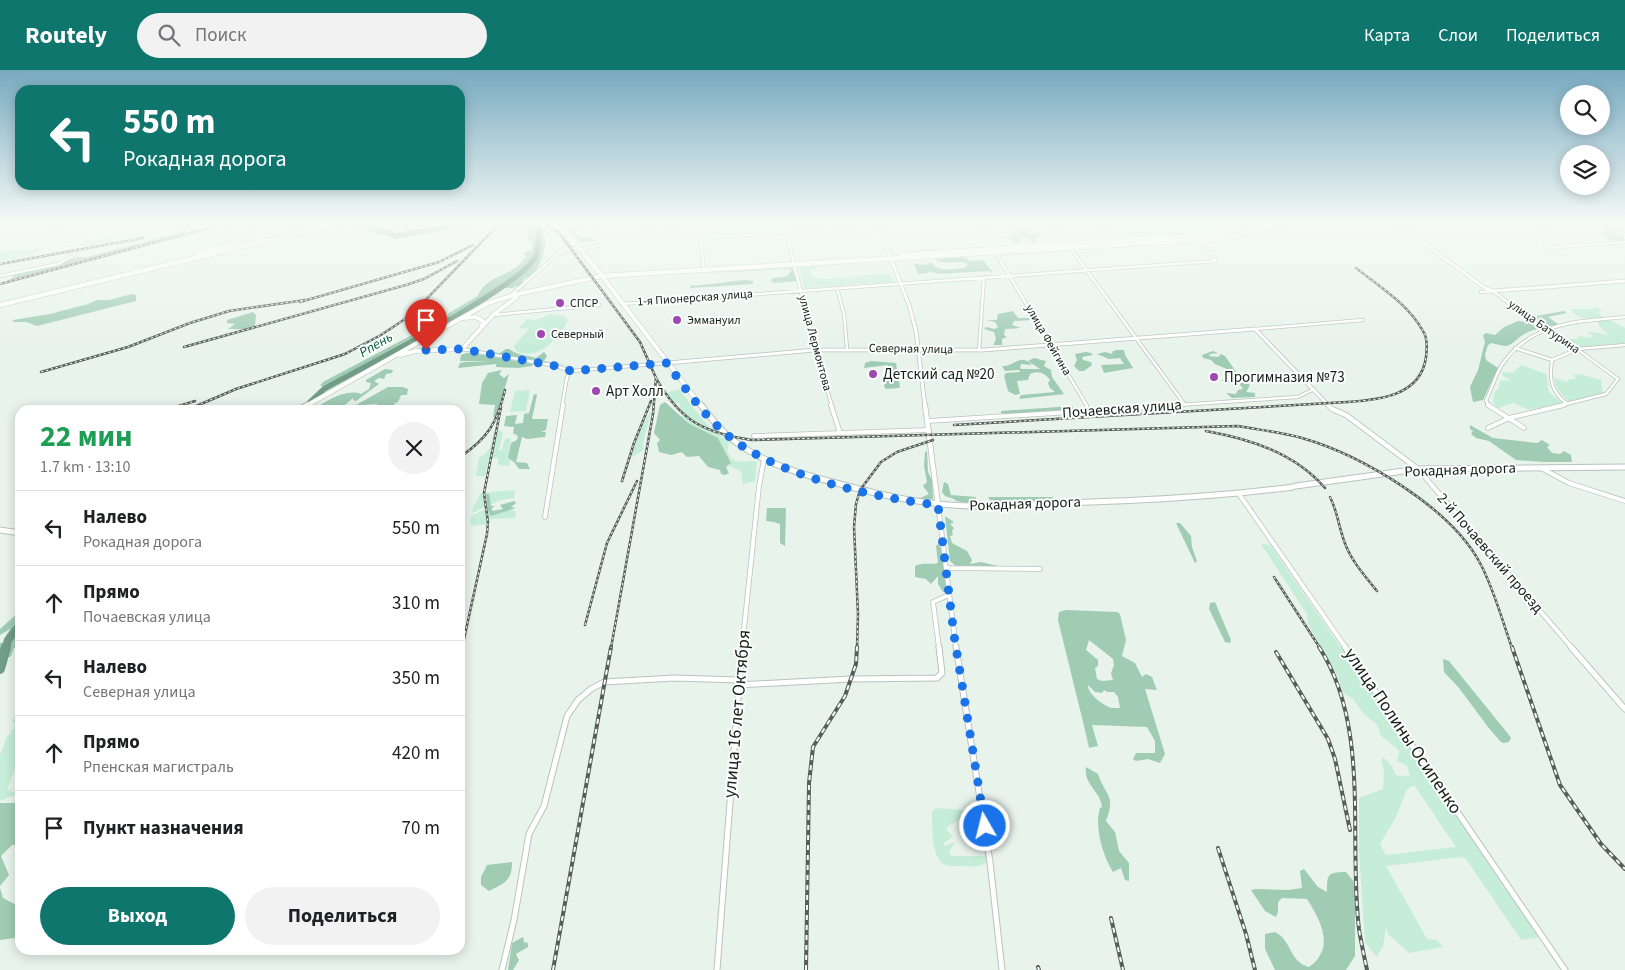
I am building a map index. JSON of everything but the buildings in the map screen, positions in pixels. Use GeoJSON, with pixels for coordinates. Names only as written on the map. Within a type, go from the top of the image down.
{"type":"FeatureCollection","features":[{"type":"Feature","properties":{"kind":"main road"},"geometry":{"type":"LineString","coordinates":[[0,305],[167,265]]}},
{"type":"Feature","properties":{"kind":"main road"},"geometry":{"type":"LineString","coordinates":[[593,265],[717,426],[737,443],[764,459]]}},
{"type":"Feature","properties":{"kind":"main road"},"geometry":{"type":"LineString","coordinates":[[307,405],[476,309],[517,293],[531,292],[602,276],[776,265]]}},
{"type":"Feature","properties":{"kind":"main road"},"geometry":{"type":"LineString","coordinates":[[387,360],[403,354],[430,350],[462,349],[491,315],[505,303],[531,292]]}},
{"type":"Feature","properties":{"kind":"main road"},"geometry":{"type":"LineString","coordinates":[[458,319],[476,317],[483,321],[482,326]]}},
{"type":"Feature","properties":{"kind":"main road"},"geometry":{"type":"LineString","coordinates":[[422,339],[418,344],[420,347],[430,350]]}},
{"type":"Feature","properties":{"kind":"main road","name":"Рокадная дорога"},"geometry":{"type":"LineString","coordinates":[[764,459],[805,476],[884,496],[938,505],[972,506],[1240,494],[1418,469],[1625,467]]}},
{"type":"Feature","properties":{"kind":"main road"},"geometry":{"type":"LineString","coordinates":[[0,530],[15,532]]}},
{"type":"Feature","properties":{"kind":"street"},"geometry":{"type":"LineString","coordinates":[[0,276],[53,265]]}},
{"type":"Feature","properties":{"kind":"street"},"geometry":{"type":"LineString","coordinates":[[517,293],[547,265]]}},
{"type":"Feature","properties":{"kind":"street"},"geometry":{"type":"LineString","coordinates":[[704,265],[704,269]]}},
{"type":"Feature","properties":{"kind":"street","name":"улица Лермонтова"},"geometry":{"type":"LineString","coordinates":[[794,265],[815,350],[840,433]]}},
{"type":"Feature","properties":{"kind":"street"},"geometry":{"type":"LineString","coordinates":[[894,265],[914,319],[919,349],[949,595],[977,772],[1002,970]]}},
{"type":"Feature","properties":{"kind":"street","name":"улица Фейгина"},"geometry":{"type":"LineString","coordinates":[[1003,265],[1087,406]]}},
{"type":"Feature","properties":{"kind":"street"},"geometry":{"type":"LineString","coordinates":[[1082,265],[1185,405]]}},
{"type":"Feature","properties":{"kind":"street","name":"1-я Пионерская улица"},"geometry":{"type":"LineString","coordinates":[[622,304],[1158,265]]}},
{"type":"Feature","properties":{"kind":"street","name":"улица Батурина"},"geometry":{"type":"LineString","coordinates":[[1454,265],[1618,379],[1606,394],[1567,404]]}},
{"type":"Feature","properties":{"kind":"street"},"geometry":{"type":"LineString","coordinates":[[979,350],[984,277]]}},
{"type":"Feature","properties":{"kind":"street"},"geometry":{"type":"LineString","coordinates":[[1482,292],[1625,281]]}},
{"type":"Feature","properties":{"kind":"street"},"geometry":{"type":"LineString","coordinates":[[837,288],[844,314],[847,348]]}},
{"type":"Feature","properties":{"kind":"street"},"geometry":{"type":"LineString","coordinates":[[491,315],[600,305]]}},
{"type":"Feature","properties":{"kind":"street"},"geometry":{"type":"LineString","coordinates":[[1524,428],[1489,406],[1486,400],[1503,362],[1515,348],[1526,337],[1564,323],[1625,317]]}},
{"type":"Feature","properties":{"kind":"street","name":"Северная улица"},"geometry":{"type":"LineString","coordinates":[[462,349],[547,364],[571,371],[847,348],[979,350],[1362,320]]}},
{"type":"Feature","properties":{"kind":"street","name":"2-й Почаевский проезд"},"geometry":{"type":"LineString","coordinates":[[1256,329],[1332,409],[1346,415],[1418,469],[1625,709]]}},
{"type":"Feature","properties":{"kind":"street"},"geometry":{"type":"LineString","coordinates":[[1515,348],[1552,360],[1576,349],[1625,345]]}},
{"type":"Feature","properties":{"kind":"street"},"geometry":{"type":"LineString","coordinates":[[1552,360],[1551,385],[1556,395],[1567,404]]}},
{"type":"Feature","properties":{"kind":"street"},"geometry":{"type":"LineString","coordinates":[[545,516],[567,377],[571,371]]}},
{"type":"Feature","properties":{"kind":"street","name":"Почаевская улица"},"geometry":{"type":"LineString","coordinates":[[928,421],[1298,397],[1314,389]]}},
{"type":"Feature","properties":{"kind":"street"},"geometry":{"type":"LineString","coordinates":[[1488,428],[1509,418],[1567,404]]}},
{"type":"Feature","properties":{"kind":"street"},"geometry":{"type":"LineString","coordinates":[[754,436],[929,430]]}},
{"type":"Feature","properties":{"kind":"street","name":"улица 16 лет Октября"},"geometry":{"type":"LineString","coordinates":[[717,970],[739,682],[759,486],[764,459]]}},
{"type":"Feature","properties":{"kind":"street"},"geometry":{"type":"LineString","coordinates":[[1540,468],[1569,483],[1625,501]]}},
{"type":"Feature","properties":{"kind":"street","name":"улица Полины Осипенко"},"geometry":{"type":"LineString","coordinates":[[1240,494],[1565,970]]}},
{"type":"Feature","properties":{"kind":"street"},"geometry":{"type":"LineString","coordinates":[[947,568],[1040,570]]}},
{"type":"Feature","properties":{"kind":"street"},"geometry":{"type":"LineString","coordinates":[[502,970],[514,920],[529,834],[544,806],[567,716],[578,700],[591,689],[604,682],[674,678],[739,682],[937,678],[942,673],[933,602],[949,595]]}},
{"type":"Feature","properties":{"kind":"green space"},"geometry":{"type":"Polygon","coordinates":[[[69,265],[6,282],[15,276],[5,276],[69,265]]]}},
{"type":"Feature","properties":{"kind":"green space"},"geometry":{"type":"Polygon","coordinates":[[[519,265],[539,265],[529,279],[526,277],[522,281],[525,282],[521,285],[512,288],[500,288],[326,386],[320,386],[323,382],[446,317],[449,313],[478,296],[487,283],[519,265]]]}},
{"type":"Feature","properties":{"kind":"green space"},"geometry":{"type":"Polygon","coordinates":[[[914,265],[934,265],[941,269],[965,268],[967,265],[987,265],[993,273],[988,271],[939,274],[929,271],[928,273],[918,274],[914,265]]]}},
{"type":"Feature","properties":{"kind":"green space"},"geometry":{"type":"Polygon","coordinates":[[[821,266],[810,271],[811,275],[815,278],[825,279],[890,273],[894,282],[804,288],[799,267],[821,266]]]}},
{"type":"Feature","properties":{"kind":"green space"},"geometry":{"type":"Polygon","coordinates":[[[792,268],[797,281],[773,283],[771,281],[773,278],[788,276],[792,271],[789,269],[687,274],[792,268]]]}},
{"type":"Feature","properties":{"kind":"green space"},"geometry":{"type":"Polygon","coordinates":[[[753,281],[753,284],[690,288],[691,285],[753,281]]]}},
{"type":"Feature","properties":{"kind":"green space"},"geometry":{"type":"Polygon","coordinates":[[[132,294],[136,295],[136,301],[37,326],[26,322],[13,322],[13,320],[50,314],[97,300],[109,300],[132,294]]]}},
{"type":"Feature","properties":{"kind":"green space"},"geometry":{"type":"Polygon","coordinates":[[[1598,307],[1602,311],[1598,312],[1602,317],[1592,319],[1580,317],[1570,309],[1592,309],[1598,307]]]}},
{"type":"Feature","properties":{"kind":"green space"},"geometry":{"type":"Polygon","coordinates":[[[1524,310],[1536,316],[1564,311],[1567,313],[1548,317],[1558,324],[1547,327],[1526,315],[1524,310]]]}},
{"type":"Feature","properties":{"kind":"green space"},"geometry":{"type":"Polygon","coordinates":[[[1013,311],[1018,318],[1032,320],[1014,321],[1012,325],[1021,328],[1005,329],[1004,335],[1007,337],[1002,339],[1002,345],[993,345],[996,339],[994,332],[984,329],[986,327],[995,329],[998,327],[995,322],[986,320],[997,320],[998,314],[1013,311]]]}},
{"type":"Feature","properties":{"kind":"green space"},"geometry":{"type":"Polygon","coordinates":[[[253,312],[256,315],[255,326],[245,329],[228,329],[235,324],[227,323],[227,320],[253,312]]]}},
{"type":"Feature","properties":{"kind":"green space","name":"Северный"},"geometry":{"type":"Polygon","coordinates":[[[551,314],[564,316],[568,320],[554,341],[540,351],[524,354],[516,351],[514,346],[529,329],[519,328],[527,319],[536,320],[530,328],[538,319],[551,314]]]}},
{"type":"Feature","properties":{"kind":"green space"},"geometry":{"type":"Polygon","coordinates":[[[1610,320],[1625,328],[1625,343],[1580,347],[1565,339],[1577,339],[1580,336],[1591,338],[1593,336],[1586,331],[1608,335],[1599,326],[1598,321],[1610,320]]]}},
{"type":"Feature","properties":{"kind":"green space"},"geometry":{"type":"Polygon","coordinates":[[[1518,321],[1530,322],[1541,328],[1525,333],[1508,346],[1492,343],[1488,345],[1485,354],[1486,360],[1498,368],[1483,400],[1473,402],[1470,387],[1478,370],[1485,342],[1483,335],[1486,333],[1495,335],[1504,327],[1518,321]]]}},
{"type":"Feature","properties":{"kind":"green space"},"geometry":{"type":"Polygon","coordinates":[[[506,349],[536,358],[544,352],[547,356],[544,361],[575,367],[487,352],[500,353],[506,349]]]}},
{"type":"Feature","properties":{"kind":"green space"},"geometry":{"type":"Polygon","coordinates":[[[1124,350],[1133,368],[1104,373],[1101,365],[1124,364],[1120,358],[1109,359],[1097,354],[1105,352],[1112,354],[1113,351],[1124,350]]]}},
{"type":"Feature","properties":{"kind":"green space"},"geometry":{"type":"Polygon","coordinates":[[[1213,351],[1218,353],[1210,354],[1209,356],[1218,357],[1221,354],[1225,356],[1242,380],[1250,385],[1246,392],[1255,393],[1255,397],[1232,398],[1226,393],[1236,394],[1238,390],[1243,389],[1239,383],[1227,383],[1221,380],[1232,381],[1229,370],[1215,364],[1211,360],[1203,358],[1202,355],[1213,351]]]}},
{"type":"Feature","properties":{"kind":"green space"},"geometry":{"type":"Polygon","coordinates":[[[1086,352],[1093,355],[1082,357],[1083,360],[1091,362],[1092,365],[1084,371],[1079,371],[1074,366],[1077,360],[1075,354],[1086,352]]]}},
{"type":"Feature","properties":{"kind":"green space"},"geometry":{"type":"Polygon","coordinates":[[[466,353],[533,364],[532,366],[518,368],[496,367],[496,364],[458,368],[460,363],[464,362],[491,361],[460,361],[461,355],[466,353]]]}},
{"type":"Feature","properties":{"kind":"green space"},"geometry":{"type":"Polygon","coordinates":[[[1034,358],[1046,361],[1044,366],[1051,370],[1052,377],[1064,394],[1019,399],[1021,395],[1055,392],[1050,388],[1048,383],[1050,380],[1039,372],[1030,374],[1028,380],[1017,381],[1020,394],[1015,395],[1008,391],[1004,376],[1006,373],[1020,372],[1019,370],[1005,371],[1002,366],[1007,366],[1021,360],[1028,361],[1034,358]],[[1028,361],[1032,365],[1021,364],[1020,368],[1022,369],[1040,369],[1028,361]]]}},
{"type":"Feature","properties":{"kind":"green space"},"geometry":{"type":"Polygon","coordinates":[[[871,361],[896,363],[900,387],[886,389],[884,386],[888,377],[888,365],[864,368],[865,363],[871,361]]]}},
{"type":"Feature","properties":{"kind":"green space"},"geometry":{"type":"Polygon","coordinates":[[[1521,365],[1546,374],[1549,392],[1562,403],[1529,410],[1513,403],[1498,408],[1493,403],[1495,391],[1503,380],[1512,381],[1503,376],[1502,372],[1513,373],[1521,365]]]}},
{"type":"Feature","properties":{"kind":"green space"},"geometry":{"type":"Polygon","coordinates":[[[385,369],[393,370],[392,373],[386,374],[384,379],[379,378],[374,381],[379,384],[356,401],[353,398],[345,405],[321,405],[343,394],[361,394],[369,389],[371,383],[366,382],[366,380],[385,369]]]}},
{"type":"Feature","properties":{"kind":"green space"},"geometry":{"type":"Polygon","coordinates":[[[502,370],[499,374],[504,378],[509,374],[496,417],[493,417],[495,405],[479,404],[482,383],[488,373],[502,370]]]}},
{"type":"Feature","properties":{"kind":"green space"},"geometry":{"type":"Polygon","coordinates":[[[1580,374],[1601,380],[1603,394],[1569,402],[1559,391],[1554,378],[1567,382],[1569,379],[1577,379],[1573,375],[1580,374]]]}},
{"type":"Feature","properties":{"kind":"green space"},"geometry":{"type":"Polygon","coordinates":[[[388,387],[408,389],[407,395],[401,395],[398,402],[394,405],[356,405],[388,387]]]}},
{"type":"Feature","properties":{"kind":"green space"},"geometry":{"type":"Polygon","coordinates":[[[679,389],[704,421],[729,443],[727,451],[734,460],[757,462],[755,481],[743,484],[741,471],[729,466],[731,462],[718,438],[679,417],[684,415],[679,408],[681,404],[673,403],[666,393],[679,389]]]}},
{"type":"Feature","properties":{"kind":"green space"},"geometry":{"type":"Polygon","coordinates":[[[530,390],[526,411],[510,412],[515,391],[530,390]]]}},
{"type":"Feature","properties":{"kind":"green space"},"geometry":{"type":"Polygon","coordinates":[[[534,394],[537,395],[532,419],[548,419],[546,430],[541,432],[546,432],[545,437],[527,439],[522,437],[516,462],[527,463],[530,469],[519,469],[508,458],[511,443],[517,440],[518,436],[513,433],[514,427],[504,426],[506,416],[517,415],[515,424],[523,423],[524,414],[529,413],[534,394]]]}},
{"type":"Feature","properties":{"kind":"green space"},"geometry":{"type":"Polygon","coordinates":[[[665,402],[688,423],[718,438],[731,463],[726,467],[729,473],[721,474],[720,470],[708,467],[699,456],[687,457],[682,452],[671,455],[659,452],[657,443],[660,440],[654,433],[660,405],[665,402]]]}},
{"type":"Feature","properties":{"kind":"green space"},"geometry":{"type":"Polygon","coordinates":[[[1072,406],[1074,410],[1016,415],[1001,413],[1001,411],[1072,406]]]}},
{"type":"Feature","properties":{"kind":"green space"},"geometry":{"type":"Polygon","coordinates":[[[650,412],[643,450],[633,457],[631,456],[641,429],[650,412]]]}},
{"type":"Feature","properties":{"kind":"green space"},"geometry":{"type":"Polygon","coordinates":[[[1470,425],[1493,438],[1537,443],[1542,440],[1550,445],[1547,447],[1552,453],[1560,454],[1564,451],[1571,455],[1572,462],[1516,460],[1489,441],[1476,438],[1471,434],[1473,431],[1470,429],[1470,425]]]}},
{"type":"Feature","properties":{"kind":"green space"},"geometry":{"type":"Polygon","coordinates":[[[499,430],[503,433],[499,450],[502,450],[505,439],[511,438],[508,458],[510,460],[509,466],[498,465],[498,458],[489,459],[485,476],[476,476],[479,458],[489,449],[494,431],[499,430]]]}},
{"type":"Feature","properties":{"kind":"green space"},"geometry":{"type":"Polygon","coordinates":[[[927,451],[928,472],[932,480],[933,499],[926,501],[918,499],[929,494],[923,486],[927,482],[924,466],[925,452],[927,451]]]}},
{"type":"Feature","properties":{"kind":"green space"},"geometry":{"type":"Polygon","coordinates":[[[944,482],[948,484],[951,495],[976,497],[976,501],[968,503],[956,501],[945,496],[942,492],[944,482]]]}},
{"type":"Feature","properties":{"kind":"green space"},"geometry":{"type":"Polygon","coordinates":[[[514,490],[514,498],[501,500],[472,513],[481,493],[514,490]]]}},
{"type":"Feature","properties":{"kind":"green space"},"geometry":{"type":"Polygon","coordinates":[[[486,494],[489,494],[491,506],[495,506],[492,508],[492,511],[503,509],[500,505],[514,501],[516,503],[511,507],[516,508],[491,516],[488,511],[486,494]]]}},
{"type":"Feature","properties":{"kind":"green space"},"geometry":{"type":"Polygon","coordinates":[[[988,497],[1053,497],[1054,499],[992,503],[988,497]]]}},
{"type":"Feature","properties":{"kind":"green space"},"geometry":{"type":"Polygon","coordinates":[[[488,508],[488,511],[498,514],[502,511],[514,510],[516,515],[515,518],[492,519],[486,524],[473,526],[470,524],[471,516],[488,508]]]}},
{"type":"Feature","properties":{"kind":"green space"},"geometry":{"type":"Polygon","coordinates":[[[767,508],[786,508],[785,546],[780,543],[780,524],[766,521],[767,508]]]}},
{"type":"Feature","properties":{"kind":"green space"},"geometry":{"type":"Polygon","coordinates":[[[945,516],[954,522],[950,524],[954,528],[952,531],[953,535],[950,536],[952,543],[967,551],[972,560],[970,564],[981,562],[998,566],[957,567],[950,561],[945,516]]]}},
{"type":"Feature","properties":{"kind":"green space"},"geometry":{"type":"Polygon","coordinates":[[[1176,523],[1180,523],[1191,536],[1192,547],[1197,561],[1195,563],[1176,523]]]}},
{"type":"Feature","properties":{"kind":"green space"},"geometry":{"type":"Polygon","coordinates":[[[938,544],[943,550],[946,592],[943,592],[938,584],[938,576],[931,584],[926,579],[915,577],[915,566],[938,563],[936,546],[938,544]]]}},
{"type":"Feature","properties":{"kind":"green space"},"geometry":{"type":"Polygon","coordinates":[[[1261,544],[1270,545],[1541,937],[1521,940],[1466,859],[1460,857],[1386,866],[1427,939],[1437,940],[1443,947],[1409,953],[1388,934],[1386,928],[1383,946],[1377,957],[1365,943],[1359,850],[1359,798],[1383,789],[1384,772],[1381,761],[1383,757],[1391,765],[1396,775],[1410,777],[1407,766],[1397,761],[1399,750],[1381,736],[1377,725],[1364,714],[1353,699],[1343,693],[1338,677],[1308,624],[1307,614],[1261,544]],[[1414,785],[1407,789],[1396,817],[1380,844],[1386,855],[1456,847],[1414,785]]]}},
{"type":"Feature","properties":{"kind":"green space"},"geometry":{"type":"Polygon","coordinates":[[[1215,602],[1231,640],[1230,643],[1225,642],[1209,609],[1210,603],[1215,602]]]}},
{"type":"Feature","properties":{"kind":"green space"},"geometry":{"type":"Polygon","coordinates":[[[1066,610],[1117,612],[1120,614],[1126,640],[1122,656],[1135,663],[1142,677],[1146,674],[1152,677],[1157,690],[1145,689],[1165,754],[1160,763],[1148,759],[1136,761],[1133,759],[1136,753],[1155,753],[1155,741],[1147,727],[1092,725],[1098,746],[1089,748],[1058,620],[1059,612],[1066,610]],[[1089,640],[1086,650],[1098,660],[1098,666],[1095,668],[1097,679],[1102,681],[1113,680],[1111,673],[1114,665],[1113,659],[1089,640]],[[1088,685],[1090,692],[1100,702],[1108,707],[1120,708],[1118,697],[1114,692],[1104,690],[1102,693],[1095,692],[1088,685]]]}},
{"type":"Feature","properties":{"kind":"green space"},"geometry":{"type":"Polygon","coordinates":[[[15,616],[15,648],[11,656],[0,663],[0,643],[2,643],[10,629],[0,635],[0,629],[15,616]]]}},
{"type":"Feature","properties":{"kind":"green space"},"geometry":{"type":"Polygon","coordinates":[[[1443,659],[1449,661],[1509,735],[1511,738],[1509,742],[1503,743],[1500,741],[1459,688],[1444,672],[1443,659]]]}},
{"type":"Feature","properties":{"kind":"green space"},"geometry":{"type":"Polygon","coordinates":[[[15,726],[15,769],[7,789],[15,795],[0,801],[0,755],[7,737],[15,726]]]}},
{"type":"Feature","properties":{"kind":"green space"},"geometry":{"type":"Polygon","coordinates":[[[1086,767],[1098,774],[1109,796],[1110,806],[1106,821],[1115,832],[1119,851],[1129,863],[1129,881],[1125,880],[1121,868],[1113,872],[1106,858],[1100,841],[1098,824],[1098,816],[1102,807],[1101,802],[1089,783],[1086,767]]]}},
{"type":"Feature","properties":{"kind":"green space"},"geometry":{"type":"Polygon","coordinates":[[[0,803],[15,803],[15,845],[12,845],[1,856],[9,875],[0,886],[0,803]]]}},
{"type":"Feature","properties":{"kind":"green space"},"geometry":{"type":"Polygon","coordinates":[[[936,808],[964,810],[968,814],[947,827],[947,830],[953,837],[944,843],[944,846],[955,842],[949,852],[951,856],[985,856],[982,846],[976,842],[979,833],[974,826],[972,816],[976,814],[987,853],[986,863],[976,866],[953,866],[943,864],[939,860],[934,847],[932,831],[932,811],[936,808]]]}},
{"type":"Feature","properties":{"kind":"green space"},"geometry":{"type":"Polygon","coordinates":[[[512,862],[511,873],[506,881],[489,891],[481,885],[481,877],[487,865],[512,862]]]}},
{"type":"Feature","properties":{"kind":"green space"},"geometry":{"type":"Polygon","coordinates":[[[1304,869],[1318,887],[1327,892],[1328,878],[1335,873],[1346,872],[1355,883],[1355,956],[1346,970],[1275,970],[1265,949],[1265,934],[1275,932],[1285,940],[1294,956],[1302,964],[1309,967],[1319,957],[1323,948],[1323,934],[1318,918],[1307,899],[1282,898],[1278,902],[1276,917],[1265,911],[1251,890],[1302,888],[1300,871],[1304,869]]]}},
{"type":"Feature","properties":{"kind":"green space"},"geometry":{"type":"Polygon","coordinates":[[[0,888],[3,898],[15,904],[15,939],[0,940],[0,888]]]}},
{"type":"Feature","properties":{"kind":"green space"},"geometry":{"type":"Polygon","coordinates":[[[523,937],[524,942],[528,943],[528,947],[516,954],[519,960],[513,970],[508,970],[512,943],[523,937]]]}},
{"type":"Feature","properties":{"kind":"waterway","name":"Рпень"},"geometry":{"type":"LineString","coordinates":[[308,404],[324,389],[473,306],[503,286],[528,265]]}},
{"type":"Feature","properties":{"kind":"waterway","name":"Рпень"},"geometry":{"type":"LineString","coordinates":[[6,648],[8,640],[15,631]]}},
{"type":"Feature","properties":{"kind":"waterway","name":"Рпень"},"geometry":{"type":"LineString","coordinates":[[0,669],[6,647]]}},
{"type":"Feature","properties":{"kind":"railway"},"geometry":{"type":"LineString","coordinates":[[0,284],[71,265]]}},
{"type":"Feature","properties":{"kind":"railway"},"geometry":{"type":"LineString","coordinates":[[300,302],[429,265]]}},
{"type":"Feature","properties":{"kind":"railway"},"geometry":{"type":"LineString","coordinates":[[184,347],[406,285],[424,279],[450,265]]}},
{"type":"Feature","properties":{"kind":"railway"},"geometry":{"type":"LineString","coordinates":[[199,405],[236,389],[345,354],[381,335],[411,315],[459,265]]}},
{"type":"Feature","properties":{"kind":"railway"},"geometry":{"type":"LineString","coordinates":[[583,265],[640,342],[656,378]]}},
{"type":"Feature","properties":{"kind":"railway"},"geometry":{"type":"LineString","coordinates":[[954,425],[1347,402],[1372,400],[1397,393],[1407,388],[1416,380],[1422,370],[1426,357],[1426,337],[1417,321],[1401,304],[1356,268]]}},
{"type":"Feature","properties":{"kind":"railway"},"geometry":{"type":"LineString","coordinates":[[41,372],[128,347],[190,323],[229,311],[305,300]]}},
{"type":"Feature","properties":{"kind":"railway"},"geometry":{"type":"LineString","coordinates":[[611,648],[653,414],[656,378]]}},
{"type":"Feature","properties":{"kind":"railway"},"geometry":{"type":"LineString","coordinates":[[656,378],[674,405],[684,415],[707,429],[752,440],[1238,426],[1302,438],[1325,446],[1376,470],[1426,503],[1448,522],[1466,542],[1480,563],[1494,594],[1512,648]]}},
{"type":"Feature","properties":{"kind":"railway"},"geometry":{"type":"LineString","coordinates":[[465,454],[478,443],[490,429],[499,412],[505,390]]}},
{"type":"Feature","properties":{"kind":"railway"},"geometry":{"type":"LineString","coordinates":[[182,405],[195,401]]}},
{"type":"Feature","properties":{"kind":"railway"},"geometry":{"type":"LineString","coordinates":[[622,481],[634,443],[651,401]]}},
{"type":"Feature","properties":{"kind":"railway"},"geometry":{"type":"LineString","coordinates":[[465,634],[487,534],[488,522],[484,493],[501,407]]}},
{"type":"Feature","properties":{"kind":"railway"},"geometry":{"type":"LineString","coordinates":[[1206,431],[1239,438],[1271,449],[1300,465],[1325,488]]}},
{"type":"Feature","properties":{"kind":"railway"},"geometry":{"type":"LineString","coordinates":[[857,648],[858,614],[854,527],[856,504],[860,490],[881,462],[897,452],[933,440]]}},
{"type":"Feature","properties":{"kind":"railway"},"geometry":{"type":"LineString","coordinates":[[585,625],[607,543],[637,481]]}},
{"type":"Feature","properties":{"kind":"railway"},"geometry":{"type":"LineString","coordinates":[[1330,497],[1349,552],[1360,570],[1377,591]]}},
{"type":"Feature","properties":{"kind":"railway"},"geometry":{"type":"LineString","coordinates":[[1274,577],[1320,648]]}},
{"type":"Feature","properties":{"kind":"railway"},"geometry":{"type":"LineString","coordinates":[[553,970],[611,647]]}},
{"type":"Feature","properties":{"kind":"railway"},"geometry":{"type":"LineString","coordinates":[[806,970],[809,783],[813,747],[845,696],[856,664],[857,647]]}},
{"type":"Feature","properties":{"kind":"railway"},"geometry":{"type":"LineString","coordinates":[[1319,647],[1335,678],[1346,712],[1352,747],[1356,894],[1359,929],[1367,970]]}},
{"type":"Feature","properties":{"kind":"railway"},"geometry":{"type":"LineString","coordinates":[[1512,647],[1560,785],[1601,844],[1625,869]]}},
{"type":"Feature","properties":{"kind":"railway"},"geometry":{"type":"LineString","coordinates":[[1276,652],[1328,739],[1335,759],[1350,830]]}},
{"type":"Feature","properties":{"kind":"railway"},"geometry":{"type":"LineString","coordinates":[[1218,848],[1246,934],[1255,970]]}},
{"type":"Feature","properties":{"kind":"railway"},"geometry":{"type":"LineString","coordinates":[[1111,918],[1123,970]]}},
{"type":"Feature","properties":{"kind":"place","name":"СПСР"},"geometry":{"type":"Point","coordinates":[560,303]}},
{"type":"Feature","properties":{"kind":"place","name":"Эммануил"},"geometry":{"type":"Point","coordinates":[677,320]}},
{"type":"Feature","properties":{"kind":"place","name":"Северный"},"geometry":{"type":"Point","coordinates":[541,334]}},
{"type":"Feature","properties":{"kind":"place","name":"Детский сад №20"},"geometry":{"type":"Point","coordinates":[873,374]}},
{"type":"Feature","properties":{"kind":"place","name":"Прогимназия №73"},"geometry":{"type":"Point","coordinates":[1214,377]}},
{"type":"Feature","properties":{"kind":"place","name":"Арт Холл"},"geometry":{"type":"Point","coordinates":[596,391]}},
{"type":"Feature","properties":{"kind":"route"},"geometry":{"type":"LineString","coordinates":[[426,350],[462,349],[556,366],[571,371],[667,363],[717,426],[737,443],[764,459],[805,476],[884,496],[938,505],[954,635],[985,826]]}}]}
